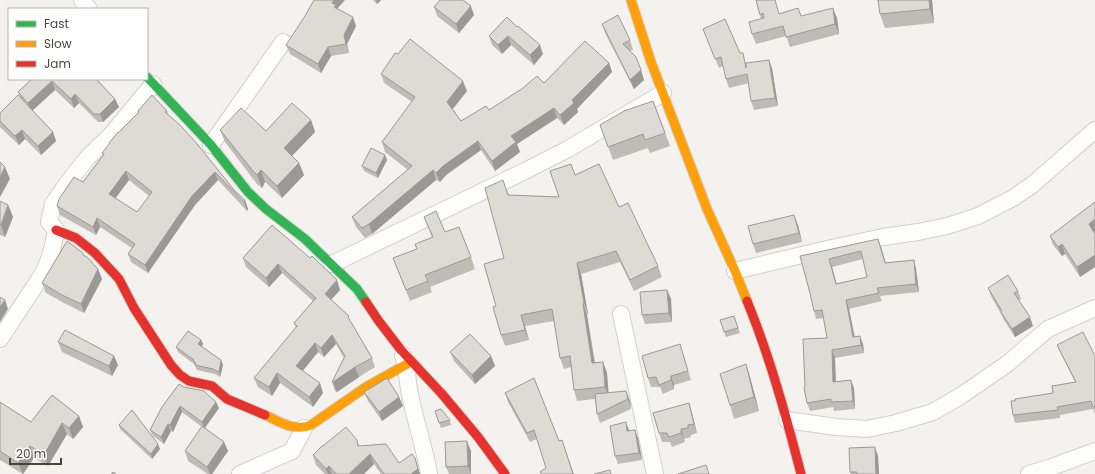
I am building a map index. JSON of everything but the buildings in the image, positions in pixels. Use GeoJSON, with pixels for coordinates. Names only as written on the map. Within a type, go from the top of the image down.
{"type":"FeatureCollection","features":[{"type":"Feature","properties":{"kind":"street"},"geometry":{"type":"LineString","coordinates":[[82,0],[88,8]]}},
{"type":"Feature","properties":{"kind":"street"},"geometry":{"type":"LineString","coordinates":[[631,0],[662,93],[707,209],[735,271],[759,330],[787,420],[801,474]]}},
{"type":"Feature","properties":{"kind":"street"},"geometry":{"type":"LineString","coordinates":[[210,145],[283,42]]}},
{"type":"Feature","properties":{"kind":"street"},"geometry":{"type":"LineString","coordinates":[[404,357],[366,387],[311,425],[304,428],[296,428],[227,399],[212,386],[189,381],[180,375],[171,365],[134,308],[119,279],[95,253],[76,238],[56,230],[49,222],[53,204],[88,157],[111,135],[150,80],[210,145],[248,192],[266,209],[305,239],[357,289],[404,357],[442,394],[478,436],[505,474]]}},
{"type":"Feature","properties":{"kind":"street"},"geometry":{"type":"LineString","coordinates":[[332,264],[568,149],[662,93]]}},
{"type":"Feature","properties":{"kind":"street"},"geometry":{"type":"LineString","coordinates":[[735,271],[883,237],[947,226],[978,216],[1013,198],[1032,185],[1095,130]]}},
{"type":"Feature","properties":{"kind":"street"},"geometry":{"type":"LineString","coordinates":[[0,338],[44,272],[51,254],[56,230]]}},
{"type":"Feature","properties":{"kind":"street"},"geometry":{"type":"LineString","coordinates":[[787,420],[836,427],[867,429],[896,423],[933,412],[962,395],[1007,364],[1048,329],[1095,308]]}},
{"type":"Feature","properties":{"kind":"street"},"geometry":{"type":"LineString","coordinates":[[621,314],[655,474]]}},
{"type":"Feature","properties":{"kind":"street"},"geometry":{"type":"LineString","coordinates":[[404,357],[409,389],[427,459],[429,474]]}},
{"type":"Feature","properties":{"kind":"street"},"geometry":{"type":"LineString","coordinates":[[240,474],[292,451],[304,428]]}},
{"type":"Feature","properties":{"kind":"street"},"geometry":{"type":"LineString","coordinates":[[1029,474],[1095,451]]}},
{"type":"Feature","properties":{"kind":"traffic: fast"},"geometry":{"type":"LineString","coordinates":[[148,78],[211,145],[248,192],[266,209],[305,239],[357,289],[366,302]]}},
{"type":"Feature","properties":{"kind":"traffic: slow"},"geometry":{"type":"LineString","coordinates":[[631,0],[651,62],[707,209],[747,301]]}},
{"type":"Feature","properties":{"kind":"traffic: slow"},"geometry":{"type":"LineString","coordinates":[[265,415],[293,427],[305,427],[311,425],[366,387],[407,364]]}},
{"type":"Feature","properties":{"kind":"traffic: jam"},"geometry":{"type":"LineString","coordinates":[[56,230],[76,238],[95,253],[119,279],[134,308],[171,365],[180,375],[189,381],[212,386],[227,399],[265,415]]}},
{"type":"Feature","properties":{"kind":"traffic: jam"},"geometry":{"type":"LineString","coordinates":[[747,301],[770,365],[801,474]]}},
{"type":"Feature","properties":{"kind":"traffic: jam"},"geometry":{"type":"LineString","coordinates":[[366,302],[401,350],[442,394],[478,437],[505,474]]}}]}
